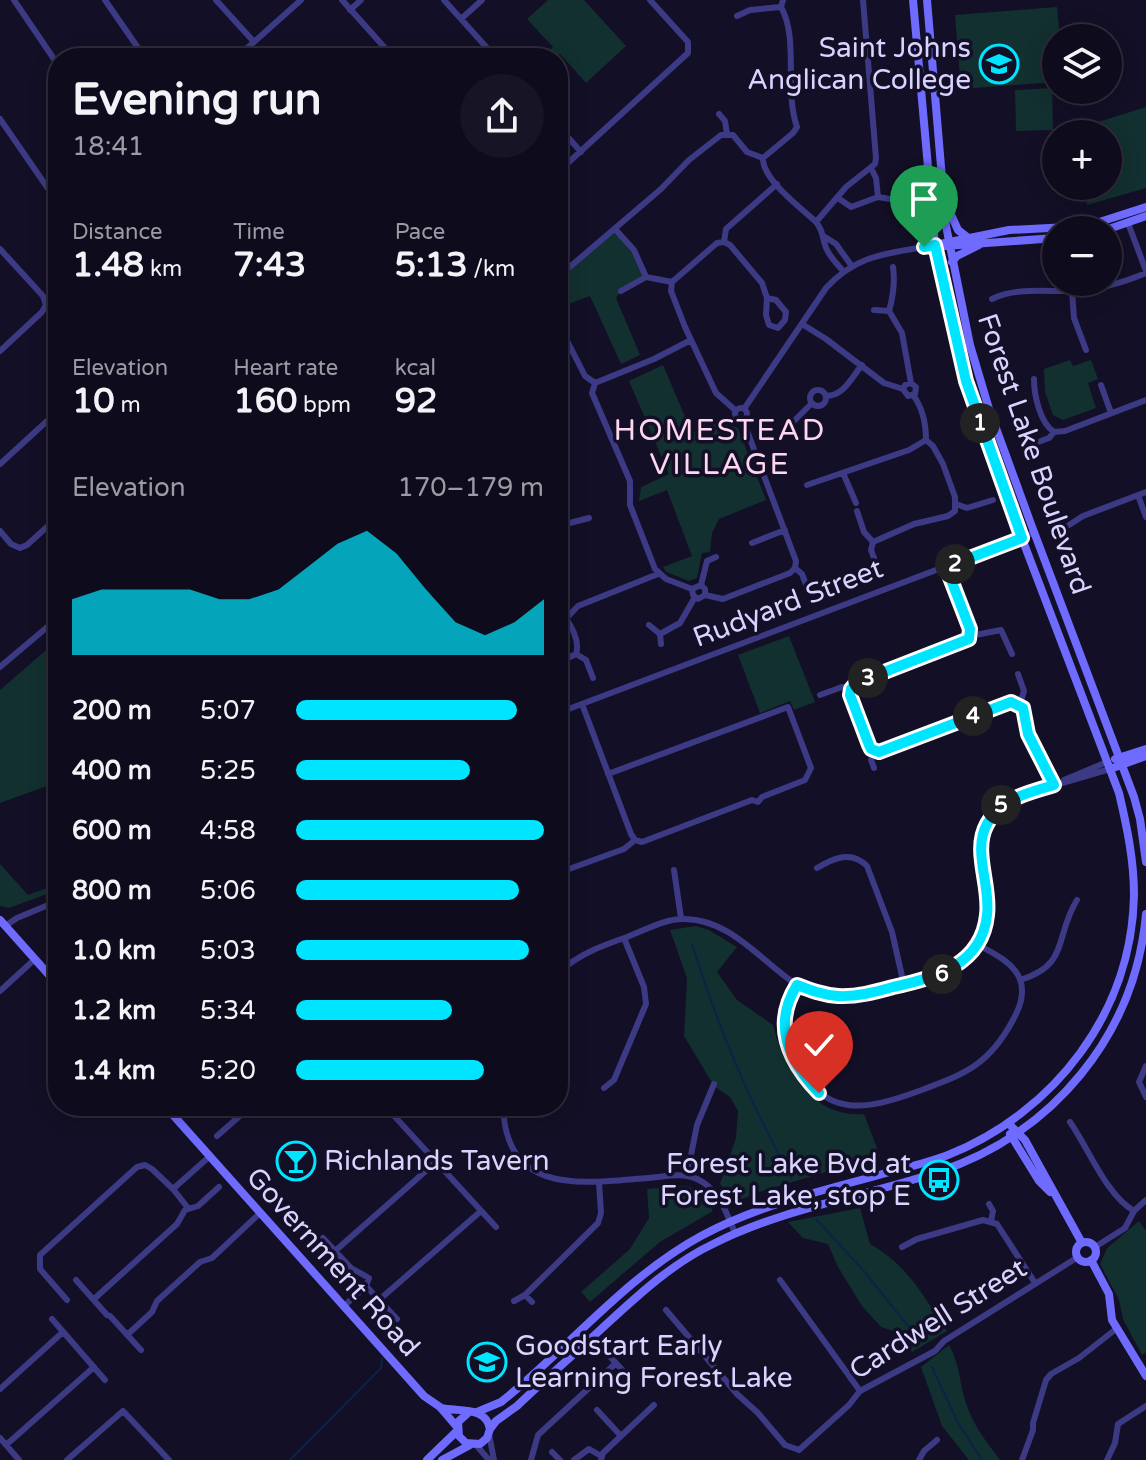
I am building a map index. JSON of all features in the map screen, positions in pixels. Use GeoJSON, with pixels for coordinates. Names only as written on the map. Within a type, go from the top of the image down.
{"type":"FeatureCollection","features":[{"type":"Feature","properties":{"kind":"main road","name":"Forest Lake Boulevard"},"geometry":{"type":"LineString","coordinates":[[473,1412],[501,1402],[653,1266],[730,1221],[765,1207],[939,1158],[985,1138],[1008,1123],[1035,1103],[1079,1056],[1107,1012],[1122,973],[1132,924],[1132,858],[1119,793],[966,381],[935,245],[913,0]]}},
{"type":"Feature","properties":{"kind":"main road","name":"Forest Lake Boulevard"},"geometry":{"type":"LineString","coordinates":[[927,0],[948,244],[981,383],[1140,819],[1146,862]]}},
{"type":"Feature","properties":{"kind":"main road"},"geometry":{"type":"LineString","coordinates":[[943,196],[958,230],[968,237]]}},
{"type":"Feature","properties":{"kind":"main road"},"geometry":{"type":"LineString","coordinates":[[1122,222],[1146,207]]}},
{"type":"Feature","properties":{"kind":"main road"},"geometry":{"type":"LineString","coordinates":[[948,244],[1009,230],[1087,226],[1146,216]]}},
{"type":"Feature","properties":{"kind":"main road"},"geometry":{"type":"LineString","coordinates":[[935,245],[1042,239]]}},
{"type":"Feature","properties":{"kind":"main road"},"geometry":{"type":"LineString","coordinates":[[952,262],[959,254],[987,241]]}},
{"type":"Feature","properties":{"kind":"main road"},"geometry":{"type":"LineString","coordinates":[[1108,765],[1146,749]]}},
{"type":"Feature","properties":{"kind":"main road"},"geometry":{"type":"LineString","coordinates":[[1120,761],[1146,756]]}},
{"type":"Feature","properties":{"kind":"main road"},"geometry":{"type":"LineString","coordinates":[[442,1460],[484,1441],[497,1420],[517,1406],[660,1277],[684,1260],[735,1233],[773,1218],[938,1172],[990,1150],[1015,1135],[1053,1105],[1075,1082],[1110,1033],[1134,977],[1146,914]]}},
{"type":"Feature","properties":{"kind":"main road"},"geometry":{"type":"LineString","coordinates":[[3,923],[48,974]]}},
{"type":"Feature","properties":{"kind":"main road","name":"Government Road"},"geometry":{"type":"LineString","coordinates":[[175,1117],[457,1429]]}},
{"type":"Feature","properties":{"kind":"main road"},"geometry":{"type":"LineString","coordinates":[[1008,1123],[1039,1181],[1054,1195],[1082,1243]]}},
{"type":"Feature","properties":{"kind":"main road"},"geometry":{"type":"LineString","coordinates":[[1087,1242],[1095,1247],[1096,1253],[1091,1260],[1082,1261],[1078,1257],[1077,1248],[1082,1243],[1087,1242]]}},
{"type":"Feature","properties":{"kind":"main road"},"geometry":{"type":"LineString","coordinates":[[1091,1260],[1109,1294],[1116,1329],[1146,1376]]}},
{"type":"Feature","properties":{"kind":"main road"},"geometry":{"type":"LineString","coordinates":[[440,1407],[485,1416],[490,1432]]}},
{"type":"Feature","properties":{"kind":"main road"},"geometry":{"type":"LineString","coordinates":[[427,1460],[457,1429],[461,1418],[473,1412]]}},
{"type":"Feature","properties":{"kind":"main road"},"geometry":{"type":"LineString","coordinates":[[457,1429],[462,1440],[473,1445]]}},
{"type":"Feature","properties":{"kind":"street"},"geometry":{"type":"LineString","coordinates":[[14,0],[48,50]]}},
{"type":"Feature","properties":{"kind":"street"},"geometry":{"type":"LineString","coordinates":[[105,0],[138,48]]}},
{"type":"Feature","properties":{"kind":"street"},"geometry":{"type":"LineString","coordinates":[[216,0],[254,42]]}},
{"type":"Feature","properties":{"kind":"street"},"geometry":{"type":"LineString","coordinates":[[247,48],[301,0]]}},
{"type":"Feature","properties":{"kind":"street"},"geometry":{"type":"LineString","coordinates":[[342,0],[385,48]]}},
{"type":"Feature","properties":{"kind":"street"},"geometry":{"type":"LineString","coordinates":[[350,10],[361,0]]}},
{"type":"Feature","properties":{"kind":"street"},"geometry":{"type":"LineString","coordinates":[[444,0],[487,48]]}},
{"type":"Feature","properties":{"kind":"street"},"geometry":{"type":"LineString","coordinates":[[461,19],[482,0]]}},
{"type":"Feature","properties":{"kind":"street"},"geometry":{"type":"LineString","coordinates":[[568,163],[690,49],[688,42],[650,0]]}},
{"type":"Feature","properties":{"kind":"street"},"geometry":{"type":"LineString","coordinates":[[816,222],[860,174],[871,168],[876,158],[863,0]]}},
{"type":"Feature","properties":{"kind":"street"},"geometry":{"type":"LineString","coordinates":[[737,16],[750,10],[782,4],[788,19],[793,117],[797,127],[763,158]]}},
{"type":"Feature","properties":{"kind":"street"},"geometry":{"type":"LineString","coordinates":[[719,114],[725,121],[727,134]]}},
{"type":"Feature","properties":{"kind":"street"},"geometry":{"type":"LineString","coordinates":[[0,119],[48,189]]}},
{"type":"Feature","properties":{"kind":"street"},"geometry":{"type":"LineString","coordinates":[[568,268],[721,135],[733,135],[747,152],[763,158]]}},
{"type":"Feature","properties":{"kind":"street"},"geometry":{"type":"LineString","coordinates":[[568,137],[581,152]]}},
{"type":"Feature","properties":{"kind":"street"},"geometry":{"type":"LineString","coordinates":[[763,158],[764,169],[816,222],[825,237],[828,251],[843,271]]}},
{"type":"Feature","properties":{"kind":"street"},"geometry":{"type":"LineString","coordinates":[[871,168],[876,178],[878,197]]}},
{"type":"Feature","properties":{"kind":"street"},"geometry":{"type":"LineString","coordinates":[[724,242],[726,229],[777,184]]}},
{"type":"Feature","properties":{"kind":"street"},"geometry":{"type":"LineString","coordinates":[[838,198],[851,207],[878,197],[890,199]]}},
{"type":"Feature","properties":{"kind":"street"},"geometry":{"type":"LineString","coordinates":[[1122,281],[1146,272],[1127,219]]}},
{"type":"Feature","properties":{"kind":"street"},"geometry":{"type":"LineString","coordinates":[[615,229],[634,250],[646,277]]}},
{"type":"Feature","properties":{"kind":"street"},"geometry":{"type":"LineString","coordinates":[[825,237],[836,244],[851,265]]}},
{"type":"Feature","properties":{"kind":"street"},"geometry":{"type":"LineString","coordinates":[[767,298],[776,300],[786,312],[785,320],[778,328],[769,325],[767,298],[762,283],[724,242],[717,243],[672,282],[671,291],[716,393],[735,410],[744,409],[826,288],[843,271],[879,254],[935,245]]}},
{"type":"Feature","properties":{"kind":"street"},"geometry":{"type":"LineString","coordinates":[[0,249],[43,296],[46,305],[0,351]]}},
{"type":"Feature","properties":{"kind":"street"},"geometry":{"type":"LineString","coordinates":[[582,256],[590,265]]}},
{"type":"Feature","properties":{"kind":"street"},"geometry":{"type":"LineString","coordinates":[[893,267],[893,295],[889,311],[902,333],[911,383],[916,387],[913,395]]}},
{"type":"Feature","properties":{"kind":"street"},"geometry":{"type":"LineString","coordinates":[[621,291],[646,277],[672,282]]}},
{"type":"Feature","properties":{"kind":"street"},"geometry":{"type":"LineString","coordinates":[[992,299],[1005,293],[1042,291]]}},
{"type":"Feature","properties":{"kind":"street"},"geometry":{"type":"LineString","coordinates":[[1072,296],[1074,318],[1086,350]]}},
{"type":"Feature","properties":{"kind":"street"},"geometry":{"type":"LineString","coordinates":[[874,310],[889,311]]}},
{"type":"Feature","properties":{"kind":"street"},"geometry":{"type":"LineString","coordinates":[[802,324],[884,383],[903,389],[906,395],[913,395]]}},
{"type":"Feature","properties":{"kind":"street"},"geometry":{"type":"LineString","coordinates":[[595,383],[691,340]]}},
{"type":"Feature","properties":{"kind":"street"},"geometry":{"type":"LineString","coordinates":[[568,343],[585,376],[595,383]]}},
{"type":"Feature","properties":{"kind":"street"},"geometry":{"type":"LineString","coordinates":[[826,396],[841,392],[862,365]]}},
{"type":"Feature","properties":{"kind":"street"},"geometry":{"type":"LineString","coordinates":[[1034,379],[1044,420],[1050,431],[1054,432],[1065,431],[1146,400]]}},
{"type":"Feature","properties":{"kind":"street"},"geometry":{"type":"LineString","coordinates":[[595,383],[592,393],[594,401],[630,481],[630,505],[658,574],[692,589],[695,597]]}},
{"type":"Feature","properties":{"kind":"street"},"geometry":{"type":"LineString","coordinates":[[903,389],[911,383]]}},
{"type":"Feature","properties":{"kind":"street"},"geometry":{"type":"LineString","coordinates":[[1101,385],[1111,413]]}},
{"type":"Feature","properties":{"kind":"street"},"geometry":{"type":"LineString","coordinates":[[811,404],[810,396],[814,390],[823,390],[826,396]]}},
{"type":"Feature","properties":{"kind":"street"},"geometry":{"type":"LineString","coordinates":[[873,542],[955,511],[956,504],[943,464],[926,440],[919,403],[913,395]]}},
{"type":"Feature","properties":{"kind":"street"},"geometry":{"type":"LineString","coordinates":[[811,404],[819,406],[826,396]]}},
{"type":"Feature","properties":{"kind":"street"},"geometry":{"type":"LineString","coordinates":[[793,434],[792,421],[811,404]]}},
{"type":"Feature","properties":{"kind":"street"},"geometry":{"type":"LineString","coordinates":[[743,420],[747,416],[744,409]]}},
{"type":"Feature","properties":{"kind":"street"},"geometry":{"type":"LineString","coordinates":[[735,410],[735,418],[743,420]]}},
{"type":"Feature","properties":{"kind":"street"},"geometry":{"type":"LineString","coordinates":[[0,464],[48,420]]}},
{"type":"Feature","properties":{"kind":"street"},"geometry":{"type":"LineString","coordinates":[[695,597],[705,595],[723,599],[790,573],[795,568],[796,561],[743,420]]}},
{"type":"Feature","properties":{"kind":"street"},"geometry":{"type":"LineString","coordinates":[[1025,447],[1049,438],[1054,432]]}},
{"type":"Feature","properties":{"kind":"street"},"geometry":{"type":"LineString","coordinates":[[809,474],[810,484],[909,450],[926,440]]}},
{"type":"Feature","properties":{"kind":"street"},"geometry":{"type":"LineString","coordinates":[[843,473],[864,532],[873,542]]}},
{"type":"Feature","properties":{"kind":"street"},"geometry":{"type":"LineString","coordinates":[[1069,525],[1083,516],[1146,492]]}},
{"type":"Feature","properties":{"kind":"street"},"geometry":{"type":"LineString","coordinates":[[1138,495],[1146,517]]}},
{"type":"Feature","properties":{"kind":"street"},"geometry":{"type":"LineString","coordinates":[[956,504],[967,508],[993,500]]}},
{"type":"Feature","properties":{"kind":"street"},"geometry":{"type":"LineString","coordinates":[[568,523],[589,518]]}},
{"type":"Feature","properties":{"kind":"street"},"geometry":{"type":"LineString","coordinates":[[0,531],[11,544],[20,548],[48,526]]}},
{"type":"Feature","properties":{"kind":"street"},"geometry":{"type":"LineString","coordinates":[[752,543],[785,530]]}},
{"type":"Feature","properties":{"kind":"street","name":"Rudyard Street"},"geometry":{"type":"LineString","coordinates":[[568,709],[1034,533]]}},
{"type":"Feature","properties":{"kind":"street"},"geometry":{"type":"LineString","coordinates":[[873,542],[871,550],[874,558]]}},
{"type":"Feature","properties":{"kind":"street"},"geometry":{"type":"LineString","coordinates":[[701,585],[707,561],[716,557]]}},
{"type":"Feature","properties":{"kind":"street"},"geometry":{"type":"LineString","coordinates":[[946,567],[970,636]]}},
{"type":"Feature","properties":{"kind":"street"},"geometry":{"type":"LineString","coordinates":[[795,568],[802,574],[808,590]]}},
{"type":"Feature","properties":{"kind":"street"},"geometry":{"type":"LineString","coordinates":[[568,614],[578,606],[658,574]]}},
{"type":"Feature","properties":{"kind":"street"},"geometry":{"type":"LineString","coordinates":[[692,589],[701,585]]}},
{"type":"Feature","properties":{"kind":"street"},"geometry":{"type":"LineString","coordinates":[[701,585],[705,595]]}},
{"type":"Feature","properties":{"kind":"street"},"geometry":{"type":"LineString","coordinates":[[660,634],[680,623],[695,597]]}},
{"type":"Feature","properties":{"kind":"street"},"geometry":{"type":"LineString","coordinates":[[568,621],[578,647],[576,654],[568,658]]}},
{"type":"Feature","properties":{"kind":"street"},"geometry":{"type":"LineString","coordinates":[[649,625],[660,634],[661,644]]}},
{"type":"Feature","properties":{"kind":"street"},"geometry":{"type":"LineString","coordinates":[[0,667],[48,626]]}},
{"type":"Feature","properties":{"kind":"street"},"geometry":{"type":"LineString","coordinates":[[1012,654],[1001,630],[970,636],[966,641],[856,683],[850,695],[869,745],[875,751],[884,751],[1011,702],[1020,704],[1028,734],[1058,783]]}},
{"type":"Feature","properties":{"kind":"street"},"geometry":{"type":"LineString","coordinates":[[576,654],[586,660],[593,678]]}},
{"type":"Feature","properties":{"kind":"street"},"geometry":{"type":"LineString","coordinates":[[1018,674],[1024,691],[1020,704]]}},
{"type":"Feature","properties":{"kind":"street"},"geometry":{"type":"LineString","coordinates":[[820,695],[842,687],[851,689]]}},
{"type":"Feature","properties":{"kind":"street"},"geometry":{"type":"LineString","coordinates":[[582,704],[635,840]]}},
{"type":"Feature","properties":{"kind":"street"},"geometry":{"type":"LineString","coordinates":[[608,774],[788,707],[811,768],[805,780],[762,797],[758,802],[752,800],[642,842],[635,840]]}},
{"type":"Feature","properties":{"kind":"street"},"geometry":{"type":"LineString","coordinates":[[874,768],[871,760],[875,751]]}},
{"type":"Feature","properties":{"kind":"street"},"geometry":{"type":"LineString","coordinates":[[568,966],[586,952],[681,918],[713,924],[727,931],[797,985],[836,996],[863,994],[938,976],[953,968],[978,945],[987,916],[981,839],[1000,806],[1011,798],[1058,783],[1076,773],[1108,765]]}},
{"type":"Feature","properties":{"kind":"street"},"geometry":{"type":"LineString","coordinates":[[568,869],[624,849],[635,840]]}},
{"type":"Feature","properties":{"kind":"street"},"geometry":{"type":"LineString","coordinates":[[817,868],[831,860],[849,856],[867,866],[892,932],[904,985]]}},
{"type":"Feature","properties":{"kind":"street"},"geometry":{"type":"LineString","coordinates":[[674,870],[681,918]]}},
{"type":"Feature","properties":{"kind":"street"},"geometry":{"type":"LineString","coordinates":[[1020,980],[1040,973],[1051,965],[1069,913],[1077,900]]}},
{"type":"Feature","properties":{"kind":"street"},"geometry":{"type":"LineString","coordinates":[[3,923],[48,905]]}},
{"type":"Feature","properties":{"kind":"street"},"geometry":{"type":"LineString","coordinates":[[604,1088],[614,1080],[646,1004],[644,987],[624,938]]}},
{"type":"Feature","properties":{"kind":"street"},"geometry":{"type":"LineString","coordinates":[[797,985],[784,1009],[783,1021],[785,1035],[809,1083],[826,1097],[849,1106],[878,1105],[959,1076],[994,1051],[1022,999],[1020,980],[1007,962],[978,945]]}},
{"type":"Feature","properties":{"kind":"street"},"geometry":{"type":"LineString","coordinates":[[0,991],[35,959]]}},
{"type":"Feature","properties":{"kind":"street"},"geometry":{"type":"LineString","coordinates":[[1146,1066],[1139,1082],[1146,1097]]}},
{"type":"Feature","properties":{"kind":"street"},"geometry":{"type":"LineString","coordinates":[[687,1175],[694,1135],[714,1084]]}},
{"type":"Feature","properties":{"kind":"street"},"geometry":{"type":"LineString","coordinates":[[217,1136],[240,1116]]}},
{"type":"Feature","properties":{"kind":"street"},"geometry":{"type":"LineString","coordinates":[[394,1116],[496,1227]]}},
{"type":"Feature","properties":{"kind":"street"},"geometry":{"type":"LineString","coordinates":[[504,1116],[507,1135],[515,1151],[536,1172],[563,1182],[687,1175],[713,1190],[735,1233]]}},
{"type":"Feature","properties":{"kind":"street"},"geometry":{"type":"LineString","coordinates":[[1070,1122],[1116,1197],[1134,1211]]}},
{"type":"Feature","properties":{"kind":"street"},"geometry":{"type":"LineString","coordinates":[[173,1189],[210,1156]]}},
{"type":"Feature","properties":{"kind":"street"},"geometry":{"type":"LineString","coordinates":[[335,1251],[436,1162]]}},
{"type":"Feature","properties":{"kind":"street"},"geometry":{"type":"LineString","coordinates":[[67,1300],[40,1269],[40,1255],[137,1167],[145,1165],[152,1169],[188,1208]]}},
{"type":"Feature","properties":{"kind":"street"},"geometry":{"type":"LineString","coordinates":[[514,1301],[525,1295],[596,1226],[601,1213],[599,1182]]}},
{"type":"Feature","properties":{"kind":"street"},"geometry":{"type":"LineString","coordinates":[[94,1299],[177,1224],[188,1208],[198,1206],[219,1187]]}},
{"type":"Feature","properties":{"kind":"street"},"geometry":{"type":"LineString","coordinates":[[1095,1247],[1125,1228],[1134,1211],[1146,1200]]}},
{"type":"Feature","properties":{"kind":"street"},"geometry":{"type":"LineString","coordinates":[[989,1204],[993,1211],[991,1221]]}},
{"type":"Feature","properties":{"kind":"street"},"geometry":{"type":"LineString","coordinates":[[379,1300],[481,1211]]}},
{"type":"Feature","properties":{"kind":"street"},"geometry":{"type":"LineString","coordinates":[[127,1335],[152,1312],[157,1301],[200,1262],[212,1258],[260,1213]]}},
{"type":"Feature","properties":{"kind":"street"},"geometry":{"type":"LineString","coordinates":[[902,1247],[917,1239],[983,1220],[991,1221],[1001,1228],[1035,1283]]}},
{"type":"Feature","properties":{"kind":"street"},"geometry":{"type":"LineString","coordinates":[[323,1238],[351,1268],[367,1275],[369,1281],[344,1306]]}},
{"type":"Feature","properties":{"kind":"street","name":"Cardwell Street"},"geometry":{"type":"LineString","coordinates":[[799,1450],[849,1405],[860,1391],[935,1351],[944,1341],[1078,1257]]}},
{"type":"Feature","properties":{"kind":"street"},"geometry":{"type":"LineString","coordinates":[[76,1280],[141,1350]]}},
{"type":"Feature","properties":{"kind":"street"},"geometry":{"type":"LineString","coordinates":[[780,1280],[860,1391]]}},
{"type":"Feature","properties":{"kind":"street"},"geometry":{"type":"LineString","coordinates":[[366,1286],[397,1319]]}},
{"type":"Feature","properties":{"kind":"street"},"geometry":{"type":"LineString","coordinates":[[525,1295],[532,1302]]}},
{"type":"Feature","properties":{"kind":"street"},"geometry":{"type":"LineString","coordinates":[[666,1310],[785,1445],[799,1450],[800,1460]]}},
{"type":"Feature","properties":{"kind":"street"},"geometry":{"type":"LineString","coordinates":[[52,1319],[105,1380]]}},
{"type":"Feature","properties":{"kind":"street"},"geometry":{"type":"LineString","coordinates":[[1022,1460],[1046,1380],[1057,1369],[1079,1358],[1116,1329]]}},
{"type":"Feature","properties":{"kind":"street"},"geometry":{"type":"LineString","coordinates":[[0,1389],[63,1332]]}},
{"type":"Feature","properties":{"kind":"street"},"geometry":{"type":"LineString","coordinates":[[603,1349],[626,1374]]}},
{"type":"Feature","properties":{"kind":"street"},"geometry":{"type":"LineString","coordinates":[[531,1460],[538,1435],[616,1363]]}},
{"type":"Feature","properties":{"kind":"street"},"geometry":{"type":"LineString","coordinates":[[6,1445],[94,1367]]}},
{"type":"Feature","properties":{"kind":"street"},"geometry":{"type":"LineString","coordinates":[[574,1460],[589,1449],[601,1458],[654,1405]]}},
{"type":"Feature","properties":{"kind":"street"},"geometry":{"type":"LineString","coordinates":[[1107,1460],[1115,1443],[1118,1424],[1146,1406]]}},
{"type":"Feature","properties":{"kind":"street"},"geometry":{"type":"LineString","coordinates":[[597,1410],[621,1436]]}},
{"type":"Feature","properties":{"kind":"street"},"geometry":{"type":"LineString","coordinates":[[67,1460],[123,1411],[169,1460]]}},
{"type":"Feature","properties":{"kind":"street"},"geometry":{"type":"LineString","coordinates":[[490,1432],[491,1460]]}},
{"type":"Feature","properties":{"kind":"street"},"geometry":{"type":"LineString","coordinates":[[0,1438],[19,1460]]}},
{"type":"Feature","properties":{"kind":"street"},"geometry":{"type":"LineString","coordinates":[[919,1460],[937,1440]]}},
{"type":"Feature","properties":{"kind":"street"},"geometry":{"type":"LineString","coordinates":[[473,1445],[491,1460]]}},
{"type":"Feature","properties":{"kind":"street"},"geometry":{"type":"LineString","coordinates":[[552,1452],[560,1460]]}},
{"type":"Feature","properties":{"kind":"green space"},"geometry":{"type":"Polygon","coordinates":[[[548,0],[584,0],[626,46],[586,83],[568,63],[568,48],[552,48],[527,19],[548,0]]]}},
{"type":"Feature","properties":{"kind":"green space"},"geometry":{"type":"Polygon","coordinates":[[[1057,7],[1059,24],[1042,24],[1042,83],[961,89],[955,15],[1057,7]]]}},
{"type":"Feature","properties":{"kind":"green space"},"geometry":{"type":"Polygon","coordinates":[[[1042,89],[1042,104],[1052,104],[1053,120],[1042,120],[1042,130],[1016,131],[1015,90],[1042,89]]]}},
{"type":"Feature","properties":{"kind":"green space"},"geometry":{"type":"Polygon","coordinates":[[[1146,107],[1146,188],[1122,195],[1122,120],[1105,120],[1146,107]]]}},
{"type":"Feature","properties":{"kind":"green space"},"geometry":{"type":"Polygon","coordinates":[[[1086,200],[1104,200],[1087,205],[1086,200]]]}},
{"type":"Feature","properties":{"kind":"green space"},"geometry":{"type":"Polygon","coordinates":[[[615,229],[634,250],[646,277],[621,291],[616,298],[640,355],[621,364],[590,296],[568,304],[568,269],[615,229]]]}},
{"type":"Feature","properties":{"kind":"green space"},"geometry":{"type":"Polygon","coordinates":[[[1070,360],[1073,366],[1091,360],[1098,379],[1088,383],[1096,408],[1063,420],[1053,415],[1045,392],[1044,369],[1070,360]]]}},
{"type":"Feature","properties":{"kind":"green space"},"geometry":{"type":"Polygon","coordinates":[[[663,365],[692,433],[724,416],[729,425],[738,428],[766,500],[719,519],[712,533],[710,552],[702,553],[697,578],[689,581],[666,572],[663,567],[692,556],[667,490],[639,501],[641,487],[669,474],[629,381],[663,365]]]}},
{"type":"Feature","properties":{"kind":"green space"},"geometry":{"type":"Polygon","coordinates":[[[789,636],[815,702],[794,710],[790,701],[760,713],[738,655],[789,636]]]}},
{"type":"Feature","properties":{"kind":"green space"},"geometry":{"type":"Polygon","coordinates":[[[48,648],[48,786],[0,803],[0,690],[48,648]]]}},
{"type":"Feature","properties":{"kind":"green space"},"geometry":{"type":"Polygon","coordinates":[[[0,864],[28,895],[48,888],[48,894],[9,908],[0,906],[0,864]]]}},
{"type":"Feature","properties":{"kind":"green space"},"geometry":{"type":"Polygon","coordinates":[[[696,926],[737,947],[717,972],[737,1000],[773,1025],[785,1058],[803,1088],[829,1108],[864,1114],[880,1156],[735,1202],[720,1184],[736,1138],[738,1111],[730,1097],[714,1086],[684,1036],[687,978],[670,930],[696,926]]]}},
{"type":"Feature","properties":{"kind":"green space"},"geometry":{"type":"Polygon","coordinates":[[[687,1186],[702,1193],[713,1211],[660,1242],[590,1302],[581,1292],[630,1249],[649,1218],[647,1189],[687,1186]]]}},
{"type":"Feature","properties":{"kind":"green space"},"geometry":{"type":"Polygon","coordinates":[[[860,1208],[870,1244],[905,1272],[947,1331],[912,1352],[899,1333],[881,1327],[862,1306],[828,1244],[803,1238],[788,1222],[860,1208]]]}},
{"type":"Feature","properties":{"kind":"green space"},"geometry":{"type":"Polygon","coordinates":[[[1139,1221],[1146,1231],[1146,1352],[1142,1355],[1100,1264],[1107,1248],[1139,1221]]]}},
{"type":"Feature","properties":{"kind":"green space"},"geometry":{"type":"Polygon","coordinates":[[[949,1345],[970,1414],[1000,1460],[969,1460],[942,1426],[921,1367],[949,1345]]]}},
{"type":"Feature","properties":{"kind":"waterway"},"geometry":{"type":"LineString","coordinates":[[692,944],[736,1064],[792,1179]]}},
{"type":"Feature","properties":{"kind":"waterway"},"geometry":{"type":"LineString","coordinates":[[816,1219],[863,1270],[920,1341]]}},
{"type":"Feature","properties":{"kind":"waterway"},"geometry":{"type":"LineString","coordinates":[[290,1460],[381,1368],[382,1358]]}},
{"type":"Feature","properties":{"kind":"waterway"},"geometry":{"type":"LineString","coordinates":[[932,1367],[958,1423],[982,1460]]}},
{"type":"Feature","properties":{"kind":"place","name":"Saint Johns Anglican College"},"geometry":{"type":"Point","coordinates":[999,64]}},
{"type":"Feature","properties":{"kind":"place","name":"Richlands Tavern"},"geometry":{"type":"Point","coordinates":[296,1161]}},
{"type":"Feature","properties":{"kind":"place","name":"Forest Lake Bvd at Forest Lake, stop E"},"geometry":{"type":"Point","coordinates":[939,1180]}},
{"type":"Feature","properties":{"kind":"place","name":"Goodstart Early Learning Forest Lake"},"geometry":{"type":"Point","coordinates":[487,1362]}},
{"type":"Feature","properties":{"kind":"district","name":"HOMESTEAD VILLAGE"},"geometry":{"type":"Point","coordinates":[720,447]}},
{"type":"Feature","properties":{"kind":"route"},"geometry":{"type":"LineString","coordinates":[[819,1093],[803,1075],[785,1035],[784,1009],[797,985],[820,993],[850,996],[923,981],[953,968],[978,945],[987,916],[981,839],[986,826],[1000,806],[1011,798],[1054,785],[1028,734],[1020,704],[1011,702],[879,752],[871,749],[850,695],[856,683],[969,639],[970,629],[946,567],[1022,538],[966,381],[935,245],[924,247]]}}]}
